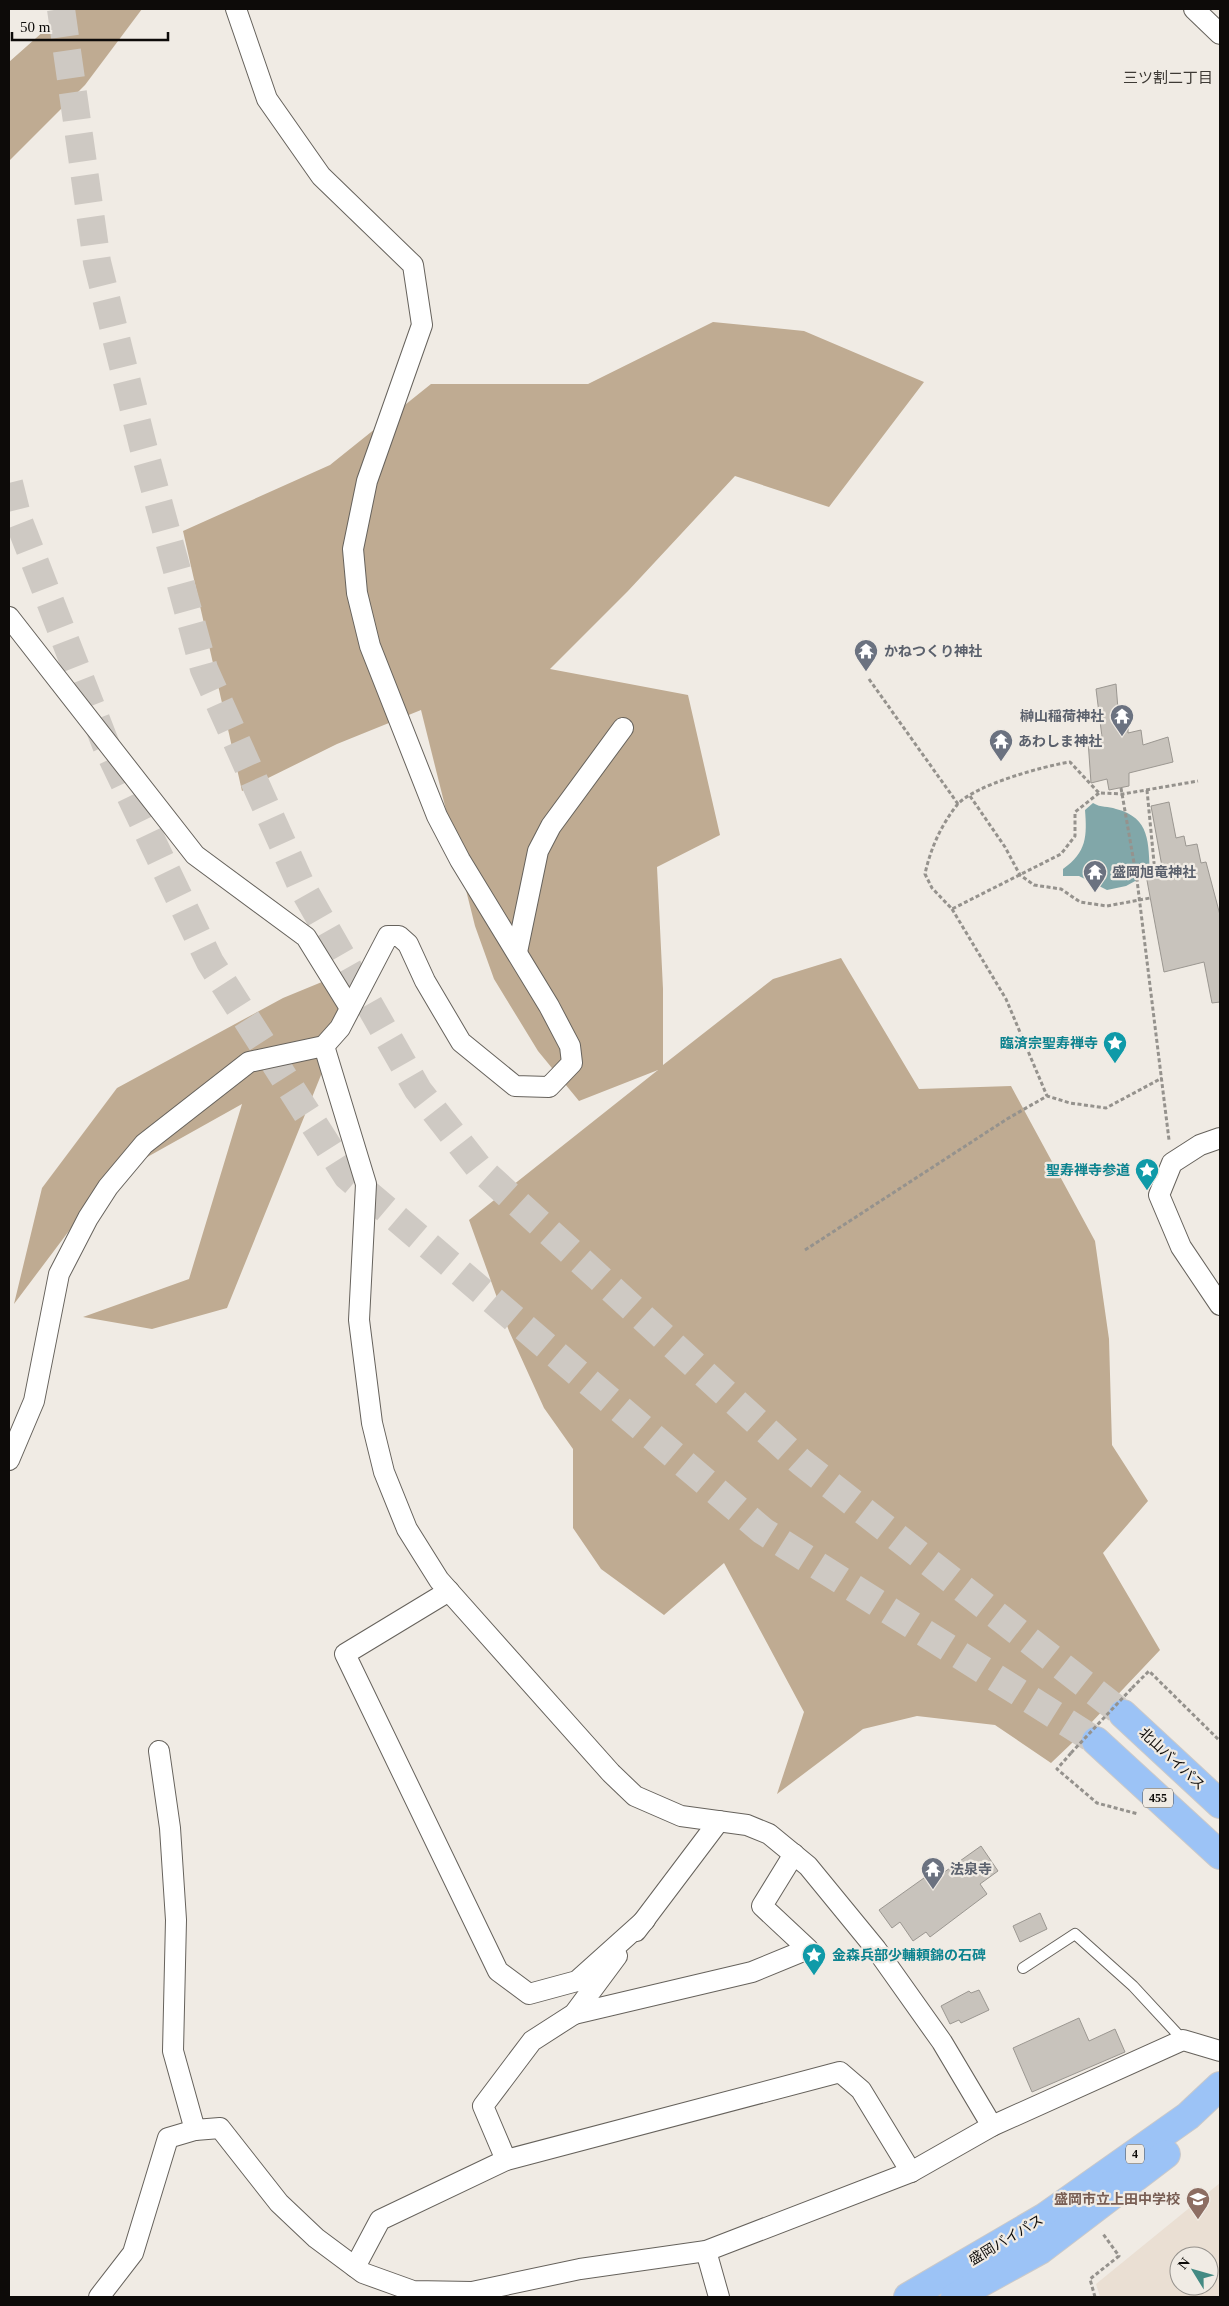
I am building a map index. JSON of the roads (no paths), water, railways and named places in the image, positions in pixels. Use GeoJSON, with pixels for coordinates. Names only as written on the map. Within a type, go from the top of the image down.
{"type":"FeatureCollection","features":[{"type":"Feature","properties":{"kind":"highway","name":"北山バイパス"},"geometry":{"type":"LineString","coordinates":[[1123,1714],[1220,1804]]}},
{"type":"Feature","properties":{"kind":"highway","name":"455"},"geometry":{"type":"LineString","coordinates":[[1096,1741],[1220,1855]]}},
{"type":"Feature","properties":{"kind":"highway","name":"盛岡バイパス"},"geometry":{"type":"LineString","coordinates":[[908,2297],[1045,2217],[1188,2116],[1220,2086]]}},
{"type":"Feature","properties":{"kind":"highway","name":"盛岡バイパス"},"geometry":{"type":"LineString","coordinates":[[955,2297],[1040,2250],[1090,2215],[1220,2111]]}},
{"type":"Feature","properties":{"kind":"street"},"geometry":{"type":"LineString","coordinates":[[9,1460],[34,1401],[60,1274],[88,1218],[108,1187],[144,1144],[248,1062],[324,1046],[340,1028],[383,942],[388,936],[399,936],[408,944],[460,1042],[515,1086],[549,1088],[572,1063],[570,1046],[517,952],[460,860],[437,816],[370,646],[357,593],[354,549],[367,481],[422,325],[413,265],[321,176],[267,99],[236,9]]}},
{"type":"Feature","properties":{"kind":"street"},"geometry":{"type":"LineString","coordinates":[[1194,9],[1220,34]]}},
{"type":"Feature","properties":{"kind":"street"},"geometry":{"type":"LineString","coordinates":[[9,617],[195,855],[306,937],[350,1008]]}},
{"type":"Feature","properties":{"kind":"street"},"geometry":{"type":"LineString","coordinates":[[517,952],[538,851],[551,826],[623,728]]}},
{"type":"Feature","properties":{"kind":"street"},"geometry":{"type":"LineString","coordinates":[[324,1046],[366,1184],[359,1320],[372,1422],[384,1472],[407,1529],[439,1580],[449,1592],[611,1773],[635,1796],[681,1816],[747,1825],[769,1834],[808,1866],[876,1949],[942,2042],[992,2126]]}},
{"type":"Feature","properties":{"kind":"street"},"geometry":{"type":"LineString","coordinates":[[1220,1138],[1200,1145],[1172,1163],[1159,1195],[1181,1247],[1220,1305]]}},
{"type":"Feature","properties":{"kind":"street"},"geometry":{"type":"LineString","coordinates":[[449,1592],[345,1654],[498,1971],[529,1994],[577,1981],[645,1920]]}},
{"type":"Feature","properties":{"kind":"street"},"geometry":{"type":"LineString","coordinates":[[159,1751],[170,1828],[176,1920],[173,2051],[195,2130]]}},
{"type":"Feature","properties":{"kind":"street"},"geometry":{"type":"LineString","coordinates":[[574,2014],[719,1821]]}},
{"type":"Feature","properties":{"kind":"street"},"geometry":{"type":"LineString","coordinates":[[506,2160],[482,2106],[532,2040],[574,2014],[752,1972],[808,1949],[762,1906],[794,1854]]}},
{"type":"Feature","properties":{"kind":"street"},"geometry":{"type":"LineString","coordinates":[[99,2297],[133,2253],[168,2138],[195,2130],[220,2128],[279,2203],[316,2238],[363,2273],[413,2291],[472,2292],[580,2269],[706,2251],[910,2172],[992,2126],[1183,2040],[1220,2051]]}},
{"type":"Feature","properties":{"kind":"street"},"geometry":{"type":"LineString","coordinates":[[355,2267],[380,2220],[506,2160],[840,2072],[861,2090],[910,2172]]}},
{"type":"Feature","properties":{"kind":"street"},"geometry":{"type":"LineString","coordinates":[[706,2251],[719,2297]]}},
{"type":"Feature","properties":{"kind":"lane"},"geometry":{"type":"LineString","coordinates":[[1023,1968],[1074,1934],[1132,1986],[1183,2040]]}},
{"type":"Feature","properties":{"kind":"water"},"geometry":{"type":"Polygon","coordinates":[[[1093,803],[1127,813],[1142,825],[1148,842],[1150,873],[1126,886],[1107,890],[1079,876],[1063,876],[1063,869],[1077,856],[1084,843],[1086,828],[1085,810],[1093,803]]]}},
{"type":"Feature","properties":{"kind":"tunnel"},"geometry":{"type":"LineString","coordinates":[[61,9],[97,262],[143,446],[204,669],[301,885],[418,1090],[479,1168],[801,1462],[1123,1714]]}},
{"type":"Feature","properties":{"kind":"tunnel"},"geometry":{"type":"LineString","coordinates":[[9,483],[18,519],[106,745],[210,962],[347,1176],[763,1531],[1096,1741]]}},
{"type":"Feature","properties":{"kind":"place","name":"かねつくり神社"},"geometry":{"type":"Point","coordinates":[866,672]}},
{"type":"Feature","properties":{"kind":"place","name":"榊山稲荷神社"},"geometry":{"type":"Point","coordinates":[1122,737]}},
{"type":"Feature","properties":{"kind":"place","name":"あわしま神社"},"geometry":{"type":"Point","coordinates":[1001,762]}},
{"type":"Feature","properties":{"kind":"place","name":"盛岡旭竜神社"},"geometry":{"type":"Point","coordinates":[1095,893]}},
{"type":"Feature","properties":{"kind":"place","name":"臨済宗聖寿禅寺"},"geometry":{"type":"Point","coordinates":[1115,1064]}},
{"type":"Feature","properties":{"kind":"place","name":"聖寿禅寺参道"},"geometry":{"type":"Point","coordinates":[1147,1191]}},
{"type":"Feature","properties":{"kind":"place","name":"法泉寺"},"geometry":{"type":"Point","coordinates":[933,1890]}},
{"type":"Feature","properties":{"kind":"place","name":"金森兵部少輔頼錦の石碑"},"geometry":{"type":"Point","coordinates":[814,1976]}},
{"type":"Feature","properties":{"kind":"place","name":"盛岡市立上田中学校"},"geometry":{"type":"Point","coordinates":[1198,2220]}},
{"type":"Feature","properties":{"kind":"district","name":"三ツ割二丁目"},"geometry":{"type":"Point","coordinates":[1168,78]}}]}
